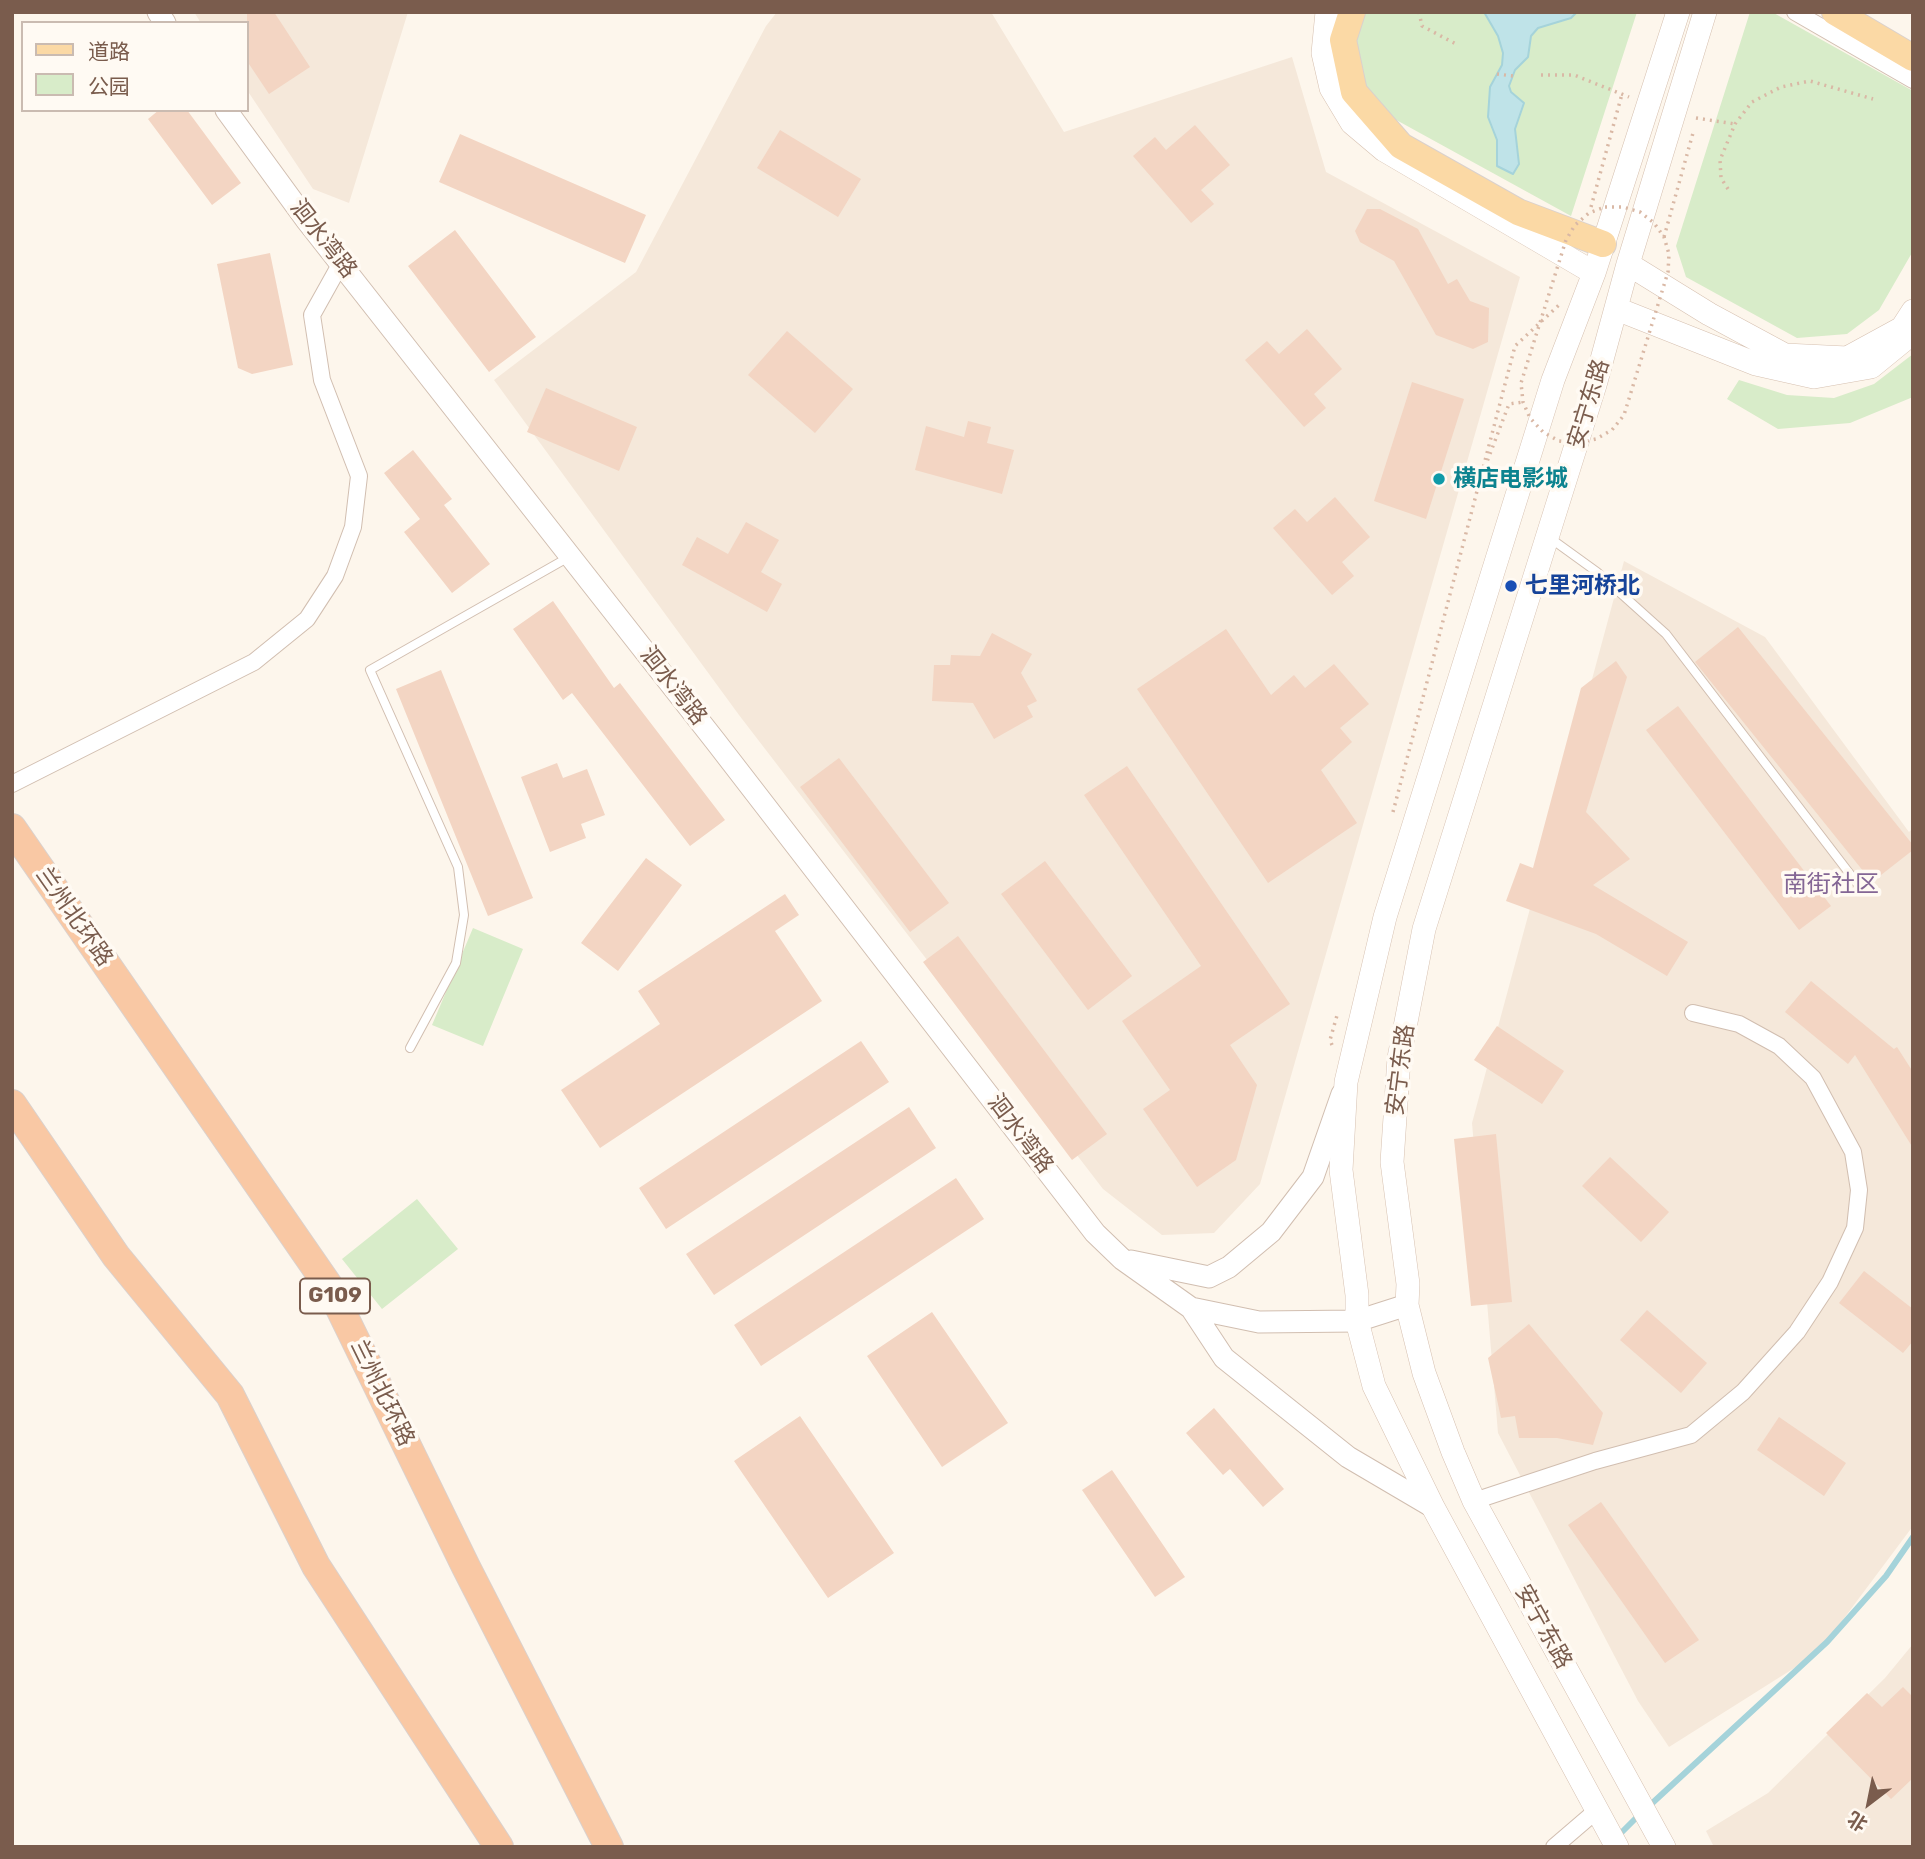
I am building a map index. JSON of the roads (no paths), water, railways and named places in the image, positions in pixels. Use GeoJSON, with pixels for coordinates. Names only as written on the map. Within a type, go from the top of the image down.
{"type":"FeatureCollection","features":[{"type":"Feature","properties":{"kind":"highway","name":"兰州北环路"},"geometry":{"type":"LineString","coordinates":[[12,828],[330,1288],[609,1847]]}},
{"type":"Feature","properties":{"kind":"highway"},"geometry":{"type":"LineString","coordinates":[[12,1104],[116,1256],[230,1395],[316,1566],[499,1847]]}},
{"type":"Feature","properties":{"kind":"main road"},"geometry":{"type":"LineString","coordinates":[[1327,12],[1323,53],[1331,88],[1352,123],[1384,149],[1594,273]]}},
{"type":"Feature","properties":{"kind":"main road"},"geometry":{"type":"LineString","coordinates":[[1352,12],[1343,40],[1354,92],[1401,146],[1518,212],[1603,244]]}},
{"type":"Feature","properties":{"kind":"main road","name":"安宁东路"},"geometry":{"type":"LineString","coordinates":[[1613,1839],[1433,1507],[1374,1386],[1357,1321],[1357,1295],[1341,1170],[1346,1082],[1385,917],[1553,380],[1594,273],[1678,12]]}},
{"type":"Feature","properties":{"kind":"main road","name":"安宁东路"},"geometry":{"type":"LineString","coordinates":[[1664,1847],[1474,1501],[1424,1373],[1407,1305],[1408,1284],[1392,1162],[1399,1058],[1423,929],[1548,536],[1704,12]]}},
{"type":"Feature","properties":{"kind":"main road"},"geometry":{"type":"LineString","coordinates":[[1835,12],[1913,58]]}},
{"type":"Feature","properties":{"kind":"main road"},"geometry":{"type":"LineString","coordinates":[[1628,264],[1709,314],[1784,355],[1847,358],[1902,328],[1913,311]]}},
{"type":"Feature","properties":{"kind":"main road"},"geometry":{"type":"LineString","coordinates":[[1617,309],[1756,364],[1814,377],[1871,367],[1913,333]]}},
{"type":"Feature","properties":{"kind":"street"},"geometry":{"type":"LineString","coordinates":[[1795,12],[1913,80]]}},
{"type":"Feature","properties":{"kind":"street","name":"洄水湾路"},"geometry":{"type":"LineString","coordinates":[[228,112],[341,263],[572,556],[1095,1233],[1122,1259],[1191,1308],[1224,1358],[1348,1457],[1433,1507]]}},
{"type":"Feature","properties":{"kind":"street"},"geometry":{"type":"LineString","coordinates":[[12,785],[254,662],[307,619],[335,576],[353,527],[359,476],[321,380],[312,315],[341,263]]}},
{"type":"Feature","properties":{"kind":"street"},"geometry":{"type":"LineString","coordinates":[[1474,1501],[1595,1461],[1690,1435],[1743,1392],[1797,1332],[1830,1282],[1855,1228],[1859,1190],[1853,1152],[1813,1078],[1779,1046],[1749,1029],[1693,1013]]}},
{"type":"Feature","properties":{"kind":"street"},"geometry":{"type":"LineString","coordinates":[[1122,1259],[1209,1277],[1229,1267],[1272,1232],[1312,1177],[1346,1082]]}},
{"type":"Feature","properties":{"kind":"street","name":"洄水湾路"},"geometry":{"type":"LineString","coordinates":[[1191,1308],[1259,1322],[1357,1321],[1407,1305]]}},
{"type":"Feature","properties":{"kind":"street"},"geometry":{"type":"LineString","coordinates":[[1554,1847],[1596,1811]]}},
{"type":"Feature","properties":{"kind":"lane"},"geometry":{"type":"LineString","coordinates":[[1548,536],[1597,572],[1666,634],[1863,891]]}},
{"type":"Feature","properties":{"kind":"lane"},"geometry":{"type":"LineString","coordinates":[[410,1048],[456,963],[464,915],[458,867],[370,670],[526,585],[572,556]]}},
{"type":"Feature","properties":{"kind":"water"},"geometry":{"type":"Polygon","coordinates":[[[1484,12],[1577,12],[1571,18],[1538,28],[1531,36],[1528,57],[1515,70],[1509,86],[1511,92],[1524,103],[1515,129],[1519,164],[1513,174],[1497,166],[1497,140],[1488,117],[1490,87],[1502,65],[1503,53],[1498,36],[1484,12]]]}},
{"type":"Feature","properties":{"kind":"waterway"},"geometry":{"type":"LineString","coordinates":[[1648,1807],[1827,1642],[1886,1576],[1913,1537]]}},
{"type":"Feature","properties":{"kind":"waterway"},"geometry":{"type":"LineString","coordinates":[[1618,1836],[1640,1814]]}},
{"type":"Feature","properties":{"kind":"place","name":"横店电影城"},"geometry":{"type":"Point","coordinates":[1439,479]}},
{"type":"Feature","properties":{"kind":"place","name":"七里河桥北"},"geometry":{"type":"Point","coordinates":[1511,586]}},
{"type":"Feature","properties":{"kind":"district","name":"南街社区"},"geometry":{"type":"Point","coordinates":[1831,885]}}]}
